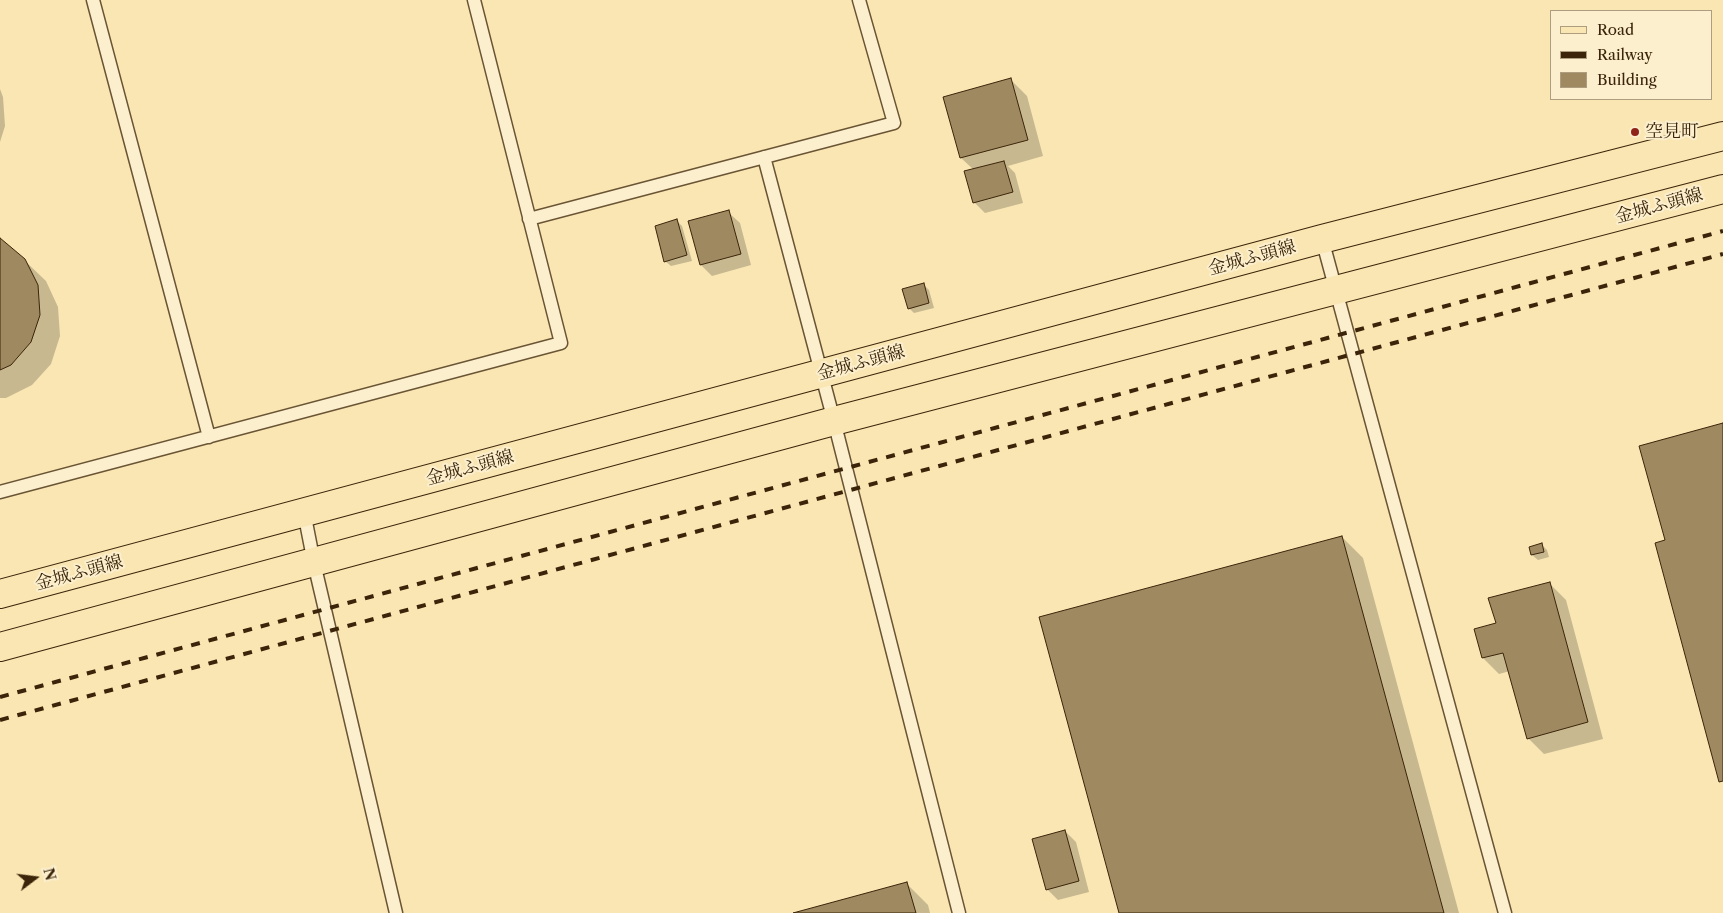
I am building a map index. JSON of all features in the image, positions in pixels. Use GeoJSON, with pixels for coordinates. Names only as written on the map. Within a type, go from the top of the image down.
{"type":"FeatureCollection","features":[{"type":"Feature","properties":{"kind":"main road","name":"金城ふ頭線"},"geometry":{"type":"LineString","coordinates":[[0,594],[1322,239],[1723,136]]}},
{"type":"Feature","properties":{"kind":"main road","name":"金城ふ頭線"},"geometry":{"type":"LineString","coordinates":[[0,648],[834,421],[1723,189]]}},
{"type":"Feature","properties":{"kind":"lane"},"geometry":{"type":"LineString","coordinates":[[93,0],[209,437]]}},
{"type":"Feature","properties":{"kind":"lane"},"geometry":{"type":"LineString","coordinates":[[0,492],[560,343],[474,0]]}},
{"type":"Feature","properties":{"kind":"lane"},"geometry":{"type":"LineString","coordinates":[[529,219],[894,122],[859,0]]}},
{"type":"Feature","properties":{"kind":"lane"},"geometry":{"type":"LineString","coordinates":[[764,157],[822,374],[959,913]]}},
{"type":"Feature","properties":{"kind":"lane"},"geometry":{"type":"LineString","coordinates":[[1322,239],[1505,913]]}},
{"type":"Feature","properties":{"kind":"lane"},"geometry":{"type":"LineString","coordinates":[[304,512],[396,913]]}},
{"type":"Feature","properties":{"kind":"building"},"geometry":{"type":"Polygon","coordinates":[[[1011,78],[1028,140],[960,158],[943,97],[1011,78]]]}},
{"type":"Feature","properties":{"kind":"building"},"geometry":{"type":"Polygon","coordinates":[[[1004,161],[1013,192],[973,203],[964,171],[1004,161]]]}},
{"type":"Feature","properties":{"kind":"building"},"geometry":{"type":"Polygon","coordinates":[[[729,210],[741,254],[700,265],[688,221],[729,210]]]}},
{"type":"Feature","properties":{"kind":"building"},"geometry":{"type":"Polygon","coordinates":[[[677,219],[687,255],[664,262],[655,226],[677,219]]]}},
{"type":"Feature","properties":{"kind":"building"},"geometry":{"type":"Polygon","coordinates":[[[0,238],[25,259],[38,285],[40,315],[31,342],[11,365],[0,370],[0,238]]]}},
{"type":"Feature","properties":{"kind":"building"},"geometry":{"type":"Polygon","coordinates":[[[924,283],[929,303],[908,309],[902,289],[924,283]]]}},
{"type":"Feature","properties":{"kind":"building"},"geometry":{"type":"Polygon","coordinates":[[[1723,423],[1723,781],[1719,782],[1655,543],[1665,540],[1639,446],[1723,423]]]}},
{"type":"Feature","properties":{"kind":"building"},"geometry":{"type":"Polygon","coordinates":[[[1342,536],[1444,913],[1119,913],[1039,617],[1342,536]]]}},
{"type":"Feature","properties":{"kind":"building"},"geometry":{"type":"Polygon","coordinates":[[[1542,543],[1544,552],[1531,555],[1529,547],[1542,543]]]}},
{"type":"Feature","properties":{"kind":"building"},"geometry":{"type":"Polygon","coordinates":[[[1550,582],[1588,722],[1527,739],[1503,653],[1482,658],[1474,629],[1496,623],[1488,598],[1550,582]]]}},
{"type":"Feature","properties":{"kind":"building"},"geometry":{"type":"Polygon","coordinates":[[[1065,830],[1079,881],[1046,890],[1032,839],[1065,830]]]}},
{"type":"Feature","properties":{"kind":"building"},"geometry":{"type":"Polygon","coordinates":[[[907,882],[916,913],[793,913],[907,882]]]}},
{"type":"Feature","properties":{"kind":"railway"},"geometry":{"type":"LineString","coordinates":[[0,697],[1723,231]]}},
{"type":"Feature","properties":{"kind":"railway"},"geometry":{"type":"LineString","coordinates":[[0,720],[1723,254]]}},
{"type":"Feature","properties":{"kind":"place","name":"空見町"},"geometry":{"type":"Point","coordinates":[1635,132]}}]}
